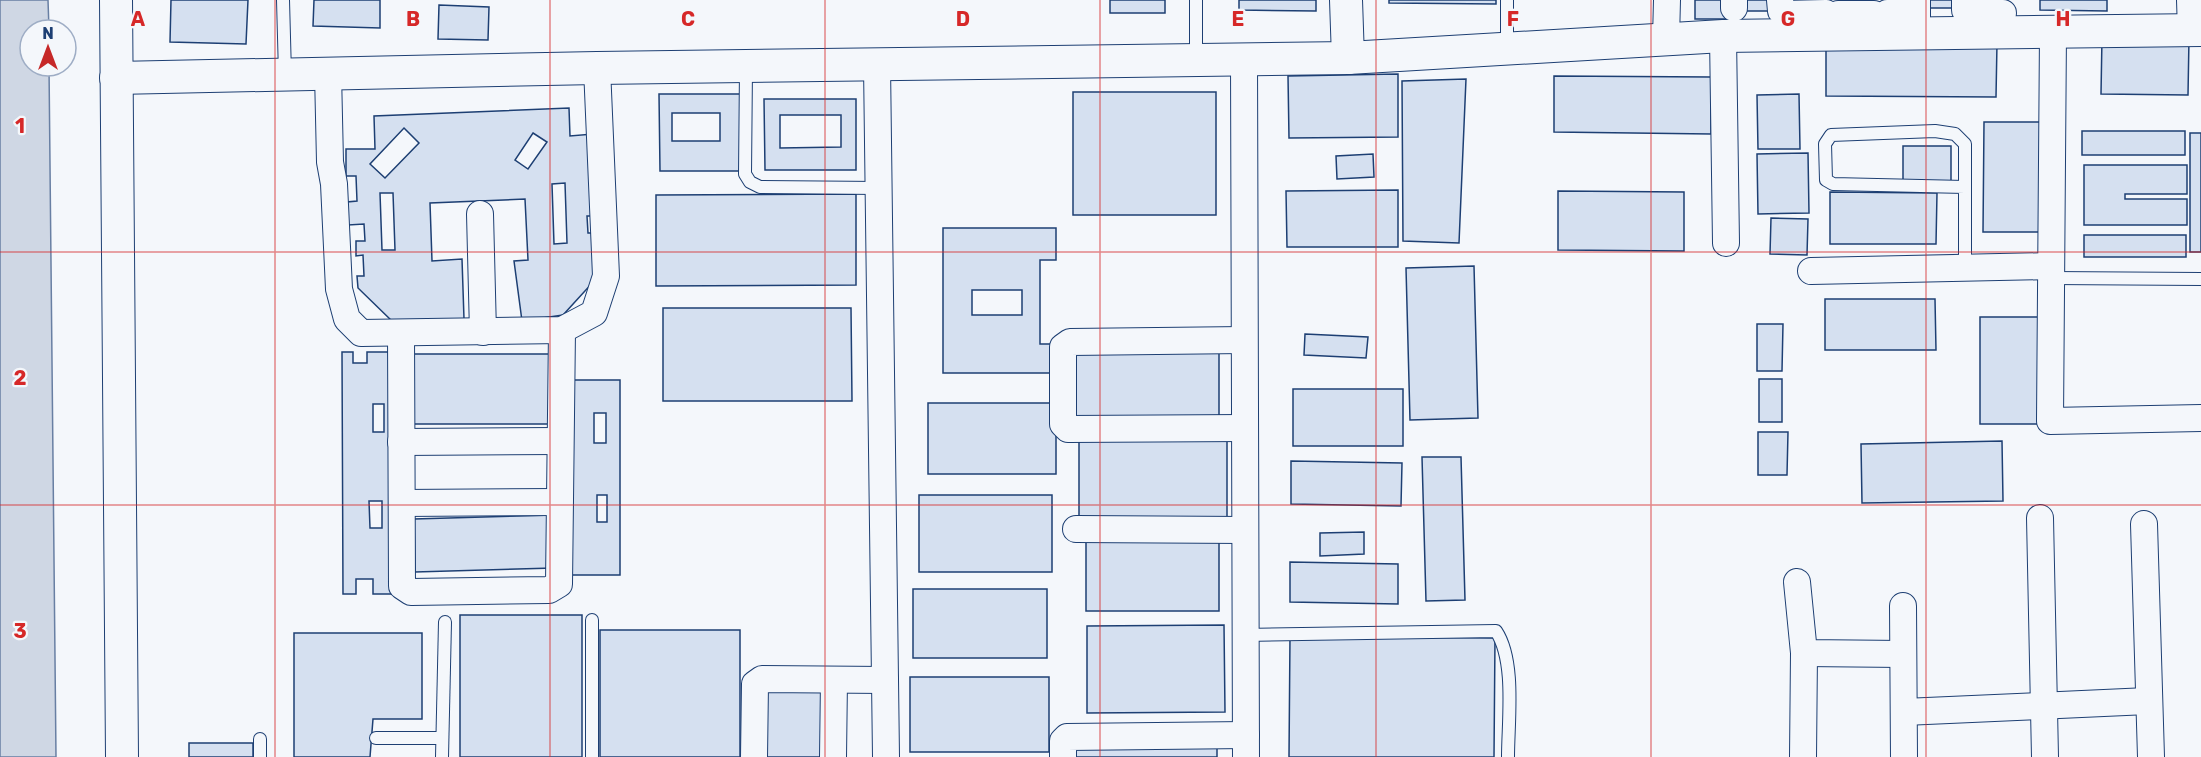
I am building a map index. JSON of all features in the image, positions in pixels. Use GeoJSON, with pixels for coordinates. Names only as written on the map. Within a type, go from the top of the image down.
{"type":"FeatureCollection","features":[{"type":"Feature","properties":{"kind":"street"},"geometry":{"type":"LineString","coordinates":[[116,0],[122,757]]}},
{"type":"Feature","properties":{"kind":"street"},"geometry":{"type":"LineString","coordinates":[[1346,0],[1347,58]]}},
{"type":"Feature","properties":{"kind":"street"},"geometry":{"type":"LineString","coordinates":[[1666,39],[1667,0]]}},
{"type":"Feature","properties":{"kind":"street"},"geometry":{"type":"LineString","coordinates":[[1780,0],[1781,11],[1784,14],[1829,15]]}},
{"type":"Feature","properties":{"kind":"street"},"geometry":{"type":"LineString","coordinates":[[1965,0],[1965,10],[1971,13],[2003,15],[2053,32],[2194,20]]}},
{"type":"Feature","properties":{"kind":"street"},"geometry":{"type":"LineString","coordinates":[[116,78],[597,68],[746,68],[1347,58],[1666,39],[1730,14],[2003,15]]}},
{"type":"Feature","properties":{"kind":"street"},"geometry":{"type":"LineString","coordinates":[[1726,243],[1730,14]]}},
{"type":"Feature","properties":{"kind":"street"},"geometry":{"type":"LineString","coordinates":[[2053,32],[2050,421],[2201,418]]}},
{"type":"Feature","properties":{"kind":"street"},"geometry":{"type":"LineString","coordinates":[[1063,757],[1063,741],[1067,737],[1246,746],[1244,59]]}},
{"type":"Feature","properties":{"kind":"street"},"geometry":{"type":"LineString","coordinates":[[877,65],[886,757]]}},
{"type":"Feature","properties":{"kind":"street"},"geometry":{"type":"LineString","coordinates":[[328,73],[330,162],[334,184],[339,290],[347,319],[361,333],[483,332],[562,330],[594,313],[606,276],[597,68]]}},
{"type":"Feature","properties":{"kind":"street"},"geometry":{"type":"LineString","coordinates":[[480,214],[483,332]]}},
{"type":"Feature","properties":{"kind":"street"},"geometry":{"type":"LineString","coordinates":[[1811,271],[1965,268],[2051,272]]}},
{"type":"Feature","properties":{"kind":"street"},"geometry":{"type":"LineString","coordinates":[[400,333],[402,586],[411,592],[549,590],[560,584],[559,441],[562,330]]}},
{"type":"Feature","properties":{"kind":"street"},"geometry":{"type":"LineString","coordinates":[[1244,340],[1070,342],[1063,347],[1063,424],[1068,429],[1244,428]]}},
{"type":"Feature","properties":{"kind":"street"},"geometry":{"type":"LineString","coordinates":[[401,442],[559,441]]}},
{"type":"Feature","properties":{"kind":"street"},"geometry":{"type":"LineString","coordinates":[[402,503],[559,502]]}},
{"type":"Feature","properties":{"kind":"street"},"geometry":{"type":"LineString","coordinates":[[2040,518],[2045,757]]}},
{"type":"Feature","properties":{"kind":"street"},"geometry":{"type":"LineString","coordinates":[[2144,524],[2151,757]]}},
{"type":"Feature","properties":{"kind":"street"},"geometry":{"type":"LineString","coordinates":[[1076,529],[1244,530]]}},
{"type":"Feature","properties":{"kind":"street"},"geometry":{"type":"LineString","coordinates":[[1797,582],[1804,653],[1803,757]]}},
{"type":"Feature","properties":{"kind":"street"},"geometry":{"type":"LineString","coordinates":[[1903,606],[1904,757]]}},
{"type":"Feature","properties":{"kind":"street"},"geometry":{"type":"LineString","coordinates":[[1804,653],[1903,654]]}},
{"type":"Feature","properties":{"kind":"street"},"geometry":{"type":"LineString","coordinates":[[754,757],[755,684],[762,679],[885,680]]}},
{"type":"Feature","properties":{"kind":"street"},"geometry":{"type":"LineString","coordinates":[[833,757],[834,680]]}},
{"type":"Feature","properties":{"kind":"street"},"geometry":{"type":"LineString","coordinates":[[1904,712],[2148,701]]}},
{"type":"Feature","properties":{"kind":"lane"},"geometry":{"type":"LineString","coordinates":[[283,0],[285,75]]}},
{"type":"Feature","properties":{"kind":"lane"},"geometry":{"type":"LineString","coordinates":[[1196,0],[1196,60]]}},
{"type":"Feature","properties":{"kind":"lane"},"geometry":{"type":"LineString","coordinates":[[1507,0],[1507,48]]}},
{"type":"Feature","properties":{"kind":"lane"},"geometry":{"type":"LineString","coordinates":[[746,68],[745,174],[750,183],[760,187],[879,188]]}},
{"type":"Feature","properties":{"kind":"lane"},"geometry":{"type":"LineString","coordinates":[[1965,187],[1833,184],[1826,180],[1825,144],[1831,135],[1935,131],[1955,134],[1965,144],[1965,187],[1965,268]]}},
{"type":"Feature","properties":{"kind":"lane"},"geometry":{"type":"LineString","coordinates":[[2051,272],[2201,279]]}},
{"type":"Feature","properties":{"kind":"lane"},"geometry":{"type":"LineString","coordinates":[[592,620],[592,757]]}},
{"type":"Feature","properties":{"kind":"lane"},"geometry":{"type":"LineString","coordinates":[[442,757],[445,622]]}},
{"type":"Feature","properties":{"kind":"lane"},"geometry":{"type":"LineString","coordinates":[[1244,635],[1496,632],[1503,642],[1507,660],[1508,757]]}},
{"type":"Feature","properties":{"kind":"lane"},"geometry":{"type":"LineString","coordinates":[[376,738],[442,738]]}},
{"type":"Feature","properties":{"kind":"lane"},"geometry":{"type":"LineString","coordinates":[[260,739],[260,757]]}},
{"type":"Feature","properties":{"kind":"shaded area"},"geometry":{"type":"Polygon","coordinates":[[[0,0],[48,0],[49,18],[18,18],[18,78],[49,78],[56,757],[0,757],[0,0]]]}},
{"type":"Feature","properties":{"kind":"building"},"geometry":{"type":"Polygon","coordinates":[[[171,0],[248,0],[246,44],[170,42],[171,0]]]}},
{"type":"Feature","properties":{"kind":"building"},"geometry":{"type":"Polygon","coordinates":[[[314,0],[380,0],[380,28],[313,26],[314,0]]]}},
{"type":"Feature","properties":{"kind":"building"},"geometry":{"type":"Polygon","coordinates":[[[1110,0],[1165,0],[1165,13],[1110,13],[1110,0]]]}},
{"type":"Feature","properties":{"kind":"building"},"geometry":{"type":"Polygon","coordinates":[[[1239,0],[1316,0],[1316,11],[1239,10],[1239,0]]]}},
{"type":"Feature","properties":{"kind":"building"},"geometry":{"type":"Polygon","coordinates":[[[1389,0],[1496,0],[1496,4],[1389,3],[1389,0]]]}},
{"type":"Feature","properties":{"kind":"building"},"geometry":{"type":"Polygon","coordinates":[[[1695,0],[1728,0],[1728,19],[1695,19],[1695,0]]]}},
{"type":"Feature","properties":{"kind":"building"},"geometry":{"type":"Polygon","coordinates":[[[1740,0],[1774,0],[1774,11],[1740,11],[1740,0]]]}},
{"type":"Feature","properties":{"kind":"building"},"geometry":{"type":"Polygon","coordinates":[[[1922,0],[1958,0],[1958,8],[1922,8],[1922,0]]]}},
{"type":"Feature","properties":{"kind":"building"},"geometry":{"type":"Polygon","coordinates":[[[2040,0],[2107,0],[2107,11],[2040,10],[2040,0]]]}},
{"type":"Feature","properties":{"kind":"building"},"geometry":{"type":"Polygon","coordinates":[[[439,5],[489,7],[488,40],[438,39],[439,5]]]}},
{"type":"Feature","properties":{"kind":"building"},"geometry":{"type":"Polygon","coordinates":[[[2102,37],[2189,38],[2188,95],[2101,94],[2102,37]]]}},
{"type":"Feature","properties":{"kind":"building"},"geometry":{"type":"Polygon","coordinates":[[[1826,42],[1997,43],[1996,97],[1826,96],[1826,42]]]}},
{"type":"Feature","properties":{"kind":"building"},"geometry":{"type":"Polygon","coordinates":[[[1398,74],[1398,137],[1289,138],[1288,76],[1398,74]]]}},
{"type":"Feature","properties":{"kind":"building"},"geometry":{"type":"Polygon","coordinates":[[[1554,76],[1711,77],[1711,134],[1554,132],[1554,76]]]}},
{"type":"Feature","properties":{"kind":"building"},"geometry":{"type":"Polygon","coordinates":[[[1466,79],[1459,243],[1403,241],[1402,81],[1466,79]]]}},
{"type":"Feature","properties":{"kind":"building"},"geometry":{"type":"Polygon","coordinates":[[[1073,92],[1216,92],[1216,215],[1073,215],[1073,92]]]}},
{"type":"Feature","properties":{"kind":"building"},"geometry":{"type":"Polygon","coordinates":[[[659,94],[742,94],[742,171],[660,171],[659,94]],[[672,113],[672,141],[720,141],[720,113],[672,113]]]}},
{"type":"Feature","properties":{"kind":"building"},"geometry":{"type":"Polygon","coordinates":[[[1799,94],[1800,149],[1758,149],[1757,95],[1799,94]]]}},
{"type":"Feature","properties":{"kind":"building"},"geometry":{"type":"Polygon","coordinates":[[[764,99],[856,99],[856,170],[765,170],[764,99]],[[780,115],[780,148],[841,147],[841,115],[780,115]]]}},
{"type":"Feature","properties":{"kind":"building"},"geometry":{"type":"Polygon","coordinates":[[[569,108],[570,136],[593,134],[597,216],[587,216],[588,233],[599,233],[595,280],[563,315],[522,321],[514,261],[528,260],[525,199],[430,203],[432,261],[462,259],[464,319],[393,322],[358,288],[357,276],[364,276],[363,255],[356,256],[356,241],[365,241],[364,224],[348,225],[347,202],[357,201],[356,176],[346,176],[346,149],[375,149],[374,116],[569,108]],[[404,128],[370,164],[385,178],[419,143],[404,128]],[[533,133],[515,160],[528,169],[547,142],[533,133]],[[565,183],[552,184],[554,244],[567,243],[565,183]],[[380,193],[382,250],[395,250],[393,193],[380,193]]]}},
{"type":"Feature","properties":{"kind":"building"},"geometry":{"type":"Polygon","coordinates":[[[1984,122],[2043,122],[2042,232],[1983,232],[1984,122]]]}},
{"type":"Feature","properties":{"kind":"building"},"geometry":{"type":"Polygon","coordinates":[[[2082,131],[2185,131],[2185,155],[2082,155],[2082,131]]]}},
{"type":"Feature","properties":{"kind":"building"},"geometry":{"type":"Polygon","coordinates":[[[2190,133],[2201,133],[2201,252],[2190,252],[2190,133]]]}},
{"type":"Feature","properties":{"kind":"building"},"geometry":{"type":"Polygon","coordinates":[[[1903,146],[1951,146],[1951,181],[1903,181],[1903,146]]]}},
{"type":"Feature","properties":{"kind":"building"},"geometry":{"type":"Polygon","coordinates":[[[1808,153],[1809,213],[1758,214],[1757,154],[1808,153]]]}},
{"type":"Feature","properties":{"kind":"building"},"geometry":{"type":"Polygon","coordinates":[[[1373,154],[1374,177],[1337,179],[1336,156],[1373,154]]]}},
{"type":"Feature","properties":{"kind":"building"},"geometry":{"type":"Polygon","coordinates":[[[2084,165],[2187,165],[2187,194],[2125,194],[2125,199],[2187,199],[2187,225],[2084,225],[2084,165]]]}},
{"type":"Feature","properties":{"kind":"building"},"geometry":{"type":"Polygon","coordinates":[[[1398,190],[1398,247],[1287,247],[1286,191],[1398,190]]]}},
{"type":"Feature","properties":{"kind":"building"},"geometry":{"type":"Polygon","coordinates":[[[1558,191],[1684,192],[1684,251],[1558,250],[1558,191]]]}},
{"type":"Feature","properties":{"kind":"building"},"geometry":{"type":"Polygon","coordinates":[[[1830,192],[1937,193],[1936,244],[1830,244],[1830,192]]]}},
{"type":"Feature","properties":{"kind":"building"},"geometry":{"type":"Polygon","coordinates":[[[856,194],[856,285],[656,286],[656,195],[856,194]]]}},
{"type":"Feature","properties":{"kind":"building"},"geometry":{"type":"Polygon","coordinates":[[[1771,218],[1808,219],[1807,255],[1770,254],[1771,218]]]}},
{"type":"Feature","properties":{"kind":"building"},"geometry":{"type":"Polygon","coordinates":[[[943,228],[1056,228],[1056,260],[1040,260],[1040,344],[1056,344],[1056,373],[943,373],[943,228]],[[972,290],[972,315],[1022,315],[1022,290],[972,290]]]}},
{"type":"Feature","properties":{"kind":"building"},"geometry":{"type":"Polygon","coordinates":[[[2084,235],[2186,235],[2186,257],[2084,257],[2084,235]]]}},
{"type":"Feature","properties":{"kind":"building"},"geometry":{"type":"Polygon","coordinates":[[[1474,266],[1478,418],[1410,420],[1406,268],[1474,266]]]}},
{"type":"Feature","properties":{"kind":"building"},"geometry":{"type":"Polygon","coordinates":[[[1825,299],[1935,299],[1936,350],[1825,350],[1825,299]]]}},
{"type":"Feature","properties":{"kind":"building"},"geometry":{"type":"Polygon","coordinates":[[[663,308],[851,308],[852,401],[663,401],[663,308]]]}},
{"type":"Feature","properties":{"kind":"building"},"geometry":{"type":"Polygon","coordinates":[[[1980,317],[2039,317],[2039,424],[1980,424],[1980,317]]]}},
{"type":"Feature","properties":{"kind":"building"},"geometry":{"type":"Polygon","coordinates":[[[1757,324],[1783,324],[1782,371],[1757,371],[1757,324]]]}},
{"type":"Feature","properties":{"kind":"building"},"geometry":{"type":"Polygon","coordinates":[[[1305,334],[1368,337],[1366,358],[1304,355],[1305,334]]]}},
{"type":"Feature","properties":{"kind":"building"},"geometry":{"type":"Polygon","coordinates":[[[1065,348],[1219,348],[1219,424],[1067,427],[1065,348]]]}},
{"type":"Feature","properties":{"kind":"building"},"geometry":{"type":"Polygon","coordinates":[[[342,352],[353,352],[353,363],[367,363],[367,352],[394,352],[395,594],[373,594],[373,579],[356,579],[356,594],[343,594],[342,352]],[[373,404],[373,432],[384,432],[384,404],[373,404]],[[369,501],[370,528],[382,528],[382,501],[369,501]]]}},
{"type":"Feature","properties":{"kind":"building"},"geometry":{"type":"Polygon","coordinates":[[[412,354],[555,354],[555,424],[412,424],[412,354]]]}},
{"type":"Feature","properties":{"kind":"building"},"geometry":{"type":"Polygon","coordinates":[[[1759,379],[1782,379],[1782,422],[1759,422],[1759,379]]]}},
{"type":"Feature","properties":{"kind":"building"},"geometry":{"type":"Polygon","coordinates":[[[572,380],[620,380],[620,575],[572,575],[572,380]],[[594,413],[594,443],[606,443],[606,413],[594,413]],[[597,495],[597,522],[607,522],[607,495],[597,495]]]}},
{"type":"Feature","properties":{"kind":"building"},"geometry":{"type":"Polygon","coordinates":[[[1293,389],[1403,389],[1403,446],[1293,446],[1293,389]]]}},
{"type":"Feature","properties":{"kind":"building"},"geometry":{"type":"Polygon","coordinates":[[[928,403],[1056,403],[1056,474],[928,474],[928,403]]]}},
{"type":"Feature","properties":{"kind":"building"},"geometry":{"type":"Polygon","coordinates":[[[1079,432],[1227,432],[1227,522],[1079,522],[1079,432]]]}},
{"type":"Feature","properties":{"kind":"building"},"geometry":{"type":"Polygon","coordinates":[[[1758,432],[1788,432],[1787,475],[1758,475],[1758,432]]]}},
{"type":"Feature","properties":{"kind":"building"},"geometry":{"type":"Polygon","coordinates":[[[2002,441],[2003,501],[1862,503],[1861,444],[2002,441]]]}},
{"type":"Feature","properties":{"kind":"building"},"geometry":{"type":"Polygon","coordinates":[[[1422,457],[1461,457],[1465,600],[1426,601],[1422,457]]]}},
{"type":"Feature","properties":{"kind":"building"},"geometry":{"type":"Polygon","coordinates":[[[1291,461],[1402,463],[1401,506],[1291,504],[1291,461]]]}},
{"type":"Feature","properties":{"kind":"building"},"geometry":{"type":"Polygon","coordinates":[[[919,495],[1052,495],[1052,572],[919,572],[919,495]]]}},
{"type":"Feature","properties":{"kind":"building"},"geometry":{"type":"Polygon","coordinates":[[[553,515],[554,568],[415,572],[414,519],[553,515]]]}},
{"type":"Feature","properties":{"kind":"building"},"geometry":{"type":"Polygon","coordinates":[[[1364,532],[1364,554],[1320,556],[1320,533],[1364,532]]]}},
{"type":"Feature","properties":{"kind":"building"},"geometry":{"type":"Polygon","coordinates":[[[1086,535],[1219,535],[1219,611],[1086,611],[1086,535]]]}},
{"type":"Feature","properties":{"kind":"building"},"geometry":{"type":"Polygon","coordinates":[[[1290,562],[1398,564],[1398,604],[1290,602],[1290,562]]]}},
{"type":"Feature","properties":{"kind":"building"},"geometry":{"type":"Polygon","coordinates":[[[913,589],[1047,589],[1047,658],[913,658],[913,589]]]}},
{"type":"Feature","properties":{"kind":"building"},"geometry":{"type":"Polygon","coordinates":[[[460,615],[582,615],[582,757],[460,757],[460,615]]]}},
{"type":"Feature","properties":{"kind":"building"},"geometry":{"type":"Polygon","coordinates":[[[1224,625],[1225,712],[1087,713],[1087,626],[1224,625]]]}},
{"type":"Feature","properties":{"kind":"building"},"geometry":{"type":"Polygon","coordinates":[[[600,630],[740,630],[740,757],[600,757],[600,630]]]}},
{"type":"Feature","properties":{"kind":"building"},"geometry":{"type":"Polygon","coordinates":[[[294,633],[422,633],[422,719],[373,719],[370,757],[294,757],[294,633]]]}},
{"type":"Feature","properties":{"kind":"building"},"geometry":{"type":"Polygon","coordinates":[[[1290,636],[1495,638],[1494,757],[1289,757],[1290,636]]]}},
{"type":"Feature","properties":{"kind":"building"},"geometry":{"type":"Polygon","coordinates":[[[910,677],[1049,677],[1049,752],[910,752],[910,677]]]}},
{"type":"Feature","properties":{"kind":"building"},"geometry":{"type":"Polygon","coordinates":[[[763,683],[821,683],[821,757],[763,757],[763,683]]]}},
{"type":"Feature","properties":{"kind":"building"},"geometry":{"type":"Polygon","coordinates":[[[1217,738],[1217,757],[1069,757],[1069,740],[1217,738]]]}},
{"type":"Feature","properties":{"kind":"building"},"geometry":{"type":"Polygon","coordinates":[[[189,743],[253,743],[253,757],[189,757],[189,743]]]}}]}
